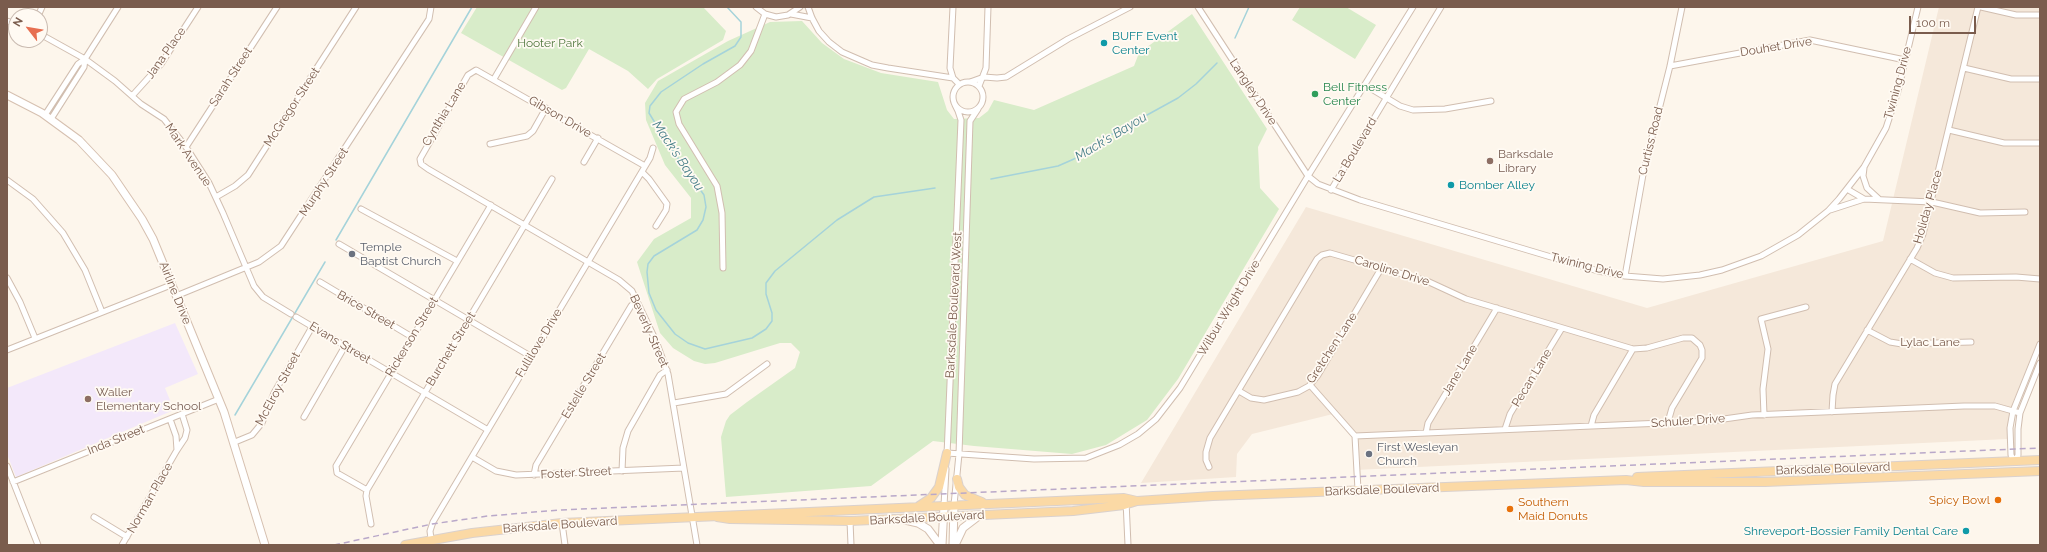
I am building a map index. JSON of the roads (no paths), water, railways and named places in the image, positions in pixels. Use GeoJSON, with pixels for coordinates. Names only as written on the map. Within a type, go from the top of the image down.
{"type":"FeatureCollection","features":[{"type":"Feature","properties":{"kind":"main road","name":"Airline Drive"},"geometry":{"type":"LineString","coordinates":[[7,95],[48,117],[90,151],[123,188],[153,238],[219,399],[234,442],[265,545]]}},
{"type":"Feature","properties":{"kind":"main road"},"geometry":{"type":"LineString","coordinates":[[917,507],[929,500],[937,489],[947,453]]}},
{"type":"Feature","properties":{"kind":"main road","name":"Barksdale Boulevard"},"geometry":{"type":"LineString","coordinates":[[717,517],[730,519],[850,521],[899,519],[1048,512],[1137,501],[1358,490],[1626,480],[1644,482],[1766,472],[2040,460]]}},
{"type":"Feature","properties":{"kind":"main road"},"geometry":{"type":"LineString","coordinates":[[2015,462],[2015,472]]}},
{"type":"Feature","properties":{"kind":"main road","name":"Barksdale Boulevard"},"geometry":{"type":"LineString","coordinates":[[1702,478],[1766,482],[2040,471]]}},
{"type":"Feature","properties":{"kind":"main road"},"geometry":{"type":"LineString","coordinates":[[1766,472],[1766,482]]}},
{"type":"Feature","properties":{"kind":"main road"},"geometry":{"type":"LineString","coordinates":[[957,479],[959,487],[968,497],[986,504]]}},
{"type":"Feature","properties":{"kind":"main road"},"geometry":{"type":"LineString","coordinates":[[1048,501],[1048,512]]}},
{"type":"Feature","properties":{"kind":"main road","name":"Barksdale Boulevard"},"geometry":{"type":"LineString","coordinates":[[405,545],[431,539],[495,530],[562,523],[717,517],[733,514],[1048,501],[1126,502]]}},
{"type":"Feature","properties":{"kind":"main road"},"geometry":{"type":"LineString","coordinates":[[954,505],[954,545]]}},
{"type":"Feature","properties":{"kind":"main road"},"geometry":{"type":"LineString","coordinates":[[941,545],[944,506]]}},
{"type":"Feature","properties":{"kind":"main road"},"geometry":{"type":"LineString","coordinates":[[850,509],[850,521]]}},
{"type":"Feature","properties":{"kind":"main road"},"geometry":{"type":"LineString","coordinates":[[954,545],[963,528],[980,515]]}},
{"type":"Feature","properties":{"kind":"main road"},"geometry":{"type":"LineString","coordinates":[[899,519],[925,527],[935,535],[941,545]]}},
{"type":"Feature","properties":{"kind":"street"},"geometry":{"type":"LineString","coordinates":[[48,117],[78,64],[85,59],[118,7]]}},
{"type":"Feature","properties":{"kind":"street","name":"Jana Place"},"geometry":{"type":"LineString","coordinates":[[132,96],[161,64],[198,7]]}},
{"type":"Feature","properties":{"kind":"street","name":"Sarah Street"},"geometry":{"type":"LineString","coordinates":[[186,147],[277,7]]}},
{"type":"Feature","properties":{"kind":"street","name":"McGregor Street"},"geometry":{"type":"LineString","coordinates":[[216,197],[235,186],[248,175],[356,7]]}},
{"type":"Feature","properties":{"kind":"street","name":"Murphy Street"},"geometry":{"type":"LineString","coordinates":[[176,296],[246,268],[275,252],[288,238],[429,19],[431,7]]}},
{"type":"Feature","properties":{"kind":"street"},"geometry":{"type":"LineString","coordinates":[[494,79],[536,7]]}},
{"type":"Feature","properties":{"kind":"street"},"geometry":{"type":"LineString","coordinates":[[756,7],[765,14],[776,16],[796,14],[812,18]]}},
{"type":"Feature","properties":{"kind":"street"},"geometry":{"type":"LineString","coordinates":[[788,15],[800,7]]}},
{"type":"Feature","properties":{"kind":"street"},"geometry":{"type":"LineString","coordinates":[[808,7],[812,18],[829,42],[842,52],[859,60],[908,73],[954,78]]}},
{"type":"Feature","properties":{"kind":"street"},"geometry":{"type":"LineString","coordinates":[[953,7],[950,68],[954,78],[959,84]]}},
{"type":"Feature","properties":{"kind":"street"},"geometry":{"type":"LineString","coordinates":[[979,86],[984,77],[986,68],[988,7]]}},
{"type":"Feature","properties":{"kind":"street"},"geometry":{"type":"LineString","coordinates":[[978,109],[966,112],[958,109],[955,105],[953,92],[959,84],[984,77],[1006,77],[1068,39],[1130,7]]}},
{"type":"Feature","properties":{"kind":"street","name":"Langley Drive"},"geometry":{"type":"LineString","coordinates":[[1198,7],[1308,176]]}},
{"type":"Feature","properties":{"kind":"street","name":"Wilbur Wright Drive"},"geometry":{"type":"LineString","coordinates":[[947,453],[1051,460],[1086,458],[1119,445],[1147,427],[1165,409],[1180,388],[1308,176],[1413,7]]}},
{"type":"Feature","properties":{"kind":"street","name":"La Boulevard"},"geometry":{"type":"LineString","coordinates":[[1331,190],[1441,7]]}},
{"type":"Feature","properties":{"kind":"street","name":"Curtiss Road"},"geometry":{"type":"LineString","coordinates":[[1625,276],[1644,169],[1670,66],[1682,7]]}},
{"type":"Feature","properties":{"kind":"street","name":"Twining Drive"},"geometry":{"type":"LineString","coordinates":[[1308,176],[1331,190],[1598,271],[1625,276],[1663,279],[1700,275],[1722,270],[1761,256],[1798,235],[1828,211],[1864,167],[1886,128],[1918,7]]}},
{"type":"Feature","properties":{"kind":"street"},"geometry":{"type":"LineString","coordinates":[[1980,7],[2016,15],[2040,15]]}},
{"type":"Feature","properties":{"kind":"street","name":"Holiday Place"},"geometry":{"type":"LineString","coordinates":[[1832,412],[1835,384],[1910,259],[1923,234],[1980,7]]}},
{"type":"Feature","properties":{"kind":"street"},"geometry":{"type":"LineString","coordinates":[[723,268],[722,213],[717,186],[679,124],[676,112],[684,99],[718,82],[740,65],[754,45],[757,31],[765,14]]}},
{"type":"Feature","properties":{"kind":"street","name":"Mark Avenue"},"geometry":{"type":"LineString","coordinates":[[48,38],[85,59],[164,119],[186,147],[216,197],[252,282],[260,294],[291,314]]}},
{"type":"Feature","properties":{"kind":"street","name":"Douhet Drive"},"geometry":{"type":"LineString","coordinates":[[1670,66],[1810,40],[1905,60]]}},
{"type":"Feature","properties":{"kind":"street"},"geometry":{"type":"LineString","coordinates":[[1964,68],[2010,79],[2040,79]]}},
{"type":"Feature","properties":{"kind":"street","name":"Gibson Drive"},"geometry":{"type":"LineString","coordinates":[[474,70],[481,72],[546,108],[646,166]]}},
{"type":"Feature","properties":{"kind":"street","name":"Cynthia Lane"},"geometry":{"type":"LineString","coordinates":[[420,161],[422,152],[468,75],[474,70]]}},
{"type":"Feature","properties":{"kind":"street"},"geometry":{"type":"LineString","coordinates":[[954,505],[959,454],[970,121],[983,100],[983,92],[979,86],[970,82]]}},
{"type":"Feature","properties":{"kind":"street"},"geometry":{"type":"LineString","coordinates":[[1365,85],[1406,109],[1429,111],[1491,101]]}},
{"type":"Feature","properties":{"kind":"street","name":"Barksdale Boulevard West"},"geometry":{"type":"LineString","coordinates":[[944,506],[961,120],[955,105]]}},
{"type":"Feature","properties":{"kind":"street"},"geometry":{"type":"LineString","coordinates":[[490,144],[529,135],[546,108]]}},
{"type":"Feature","properties":{"kind":"street"},"geometry":{"type":"LineString","coordinates":[[1949,130],[2004,143],[2040,143]]}},
{"type":"Feature","properties":{"kind":"street"},"geometry":{"type":"LineString","coordinates":[[584,162],[598,138]]}},
{"type":"Feature","properties":{"kind":"street","name":"Fullilove Drive"},"geometry":{"type":"LineString","coordinates":[[431,539],[430,531],[432,524],[646,166],[653,148]]}},
{"type":"Feature","properties":{"kind":"street","name":"Beverly Street"},"geometry":{"type":"LineString","coordinates":[[420,161],[428,169],[525,224],[626,285],[637,300],[667,370],[674,403],[697,545]]}},
{"type":"Feature","properties":{"kind":"street"},"geometry":{"type":"LineString","coordinates":[[1864,167],[1863,176],[1867,188],[1879,199]]}},
{"type":"Feature","properties":{"kind":"street"},"geometry":{"type":"LineString","coordinates":[[642,172],[649,179],[667,204],[666,210],[656,226]]}},
{"type":"Feature","properties":{"kind":"street","name":"Burchett Street"},"geometry":{"type":"LineString","coordinates":[[367,490],[552,179]]}},
{"type":"Feature","properties":{"kind":"street"},"geometry":{"type":"LineString","coordinates":[[7,180],[42,208],[63,233],[83,266],[102,312]]}},
{"type":"Feature","properties":{"kind":"street"},"geometry":{"type":"LineString","coordinates":[[1847,189],[1864,199]]}},
{"type":"Feature","properties":{"kind":"street"},"geometry":{"type":"LineString","coordinates":[[1828,211],[1864,199],[1879,199],[1932,202],[1980,212],[2026,212]]}},
{"type":"Feature","properties":{"kind":"street","name":"Rickerson Street"},"geometry":{"type":"LineString","coordinates":[[367,490],[335,470],[337,464],[491,205]]}},
{"type":"Feature","properties":{"kind":"street"},"geometry":{"type":"LineString","coordinates":[[361,209],[457,261]]}},
{"type":"Feature","properties":{"kind":"street"},"geometry":{"type":"LineString","coordinates":[[339,244],[532,357]]}},
{"type":"Feature","properties":{"kind":"street","name":"Caroline Drive"},"geometry":{"type":"LineString","coordinates":[[1209,467],[1206,460],[1208,442],[1320,256],[1326,253],[1333,253],[1382,267],[1436,284],[1466,299],[1633,349],[1646,348],[1683,338],[1692,338],[1702,350],[1702,358],[1672,408],[1668,422]]}},
{"type":"Feature","properties":{"kind":"street"},"geometry":{"type":"LineString","coordinates":[[1910,259],[1935,273],[1953,278],[2024,277],[2040,279]]}},
{"type":"Feature","properties":{"kind":"street","name":"Gretchen Lane"},"geometry":{"type":"LineString","coordinates":[[1239,391],[1251,398],[1264,400],[1298,392],[1310,385],[1382,267]]}},
{"type":"Feature","properties":{"kind":"street"},"geometry":{"type":"LineString","coordinates":[[7,278],[18,296],[35,338]]}},
{"type":"Feature","properties":{"kind":"street","name":"Brice Street"},"geometry":{"type":"LineString","coordinates":[[320,282],[412,337]]}},
{"type":"Feature","properties":{"kind":"street"},"geometry":{"type":"LineString","coordinates":[[7,350],[171,285]]}},
{"type":"Feature","properties":{"kind":"street","name":"Estelle Street"},"geometry":{"type":"LineString","coordinates":[[534,475],[536,465],[631,306],[637,300]]}},
{"type":"Feature","properties":{"kind":"street"},"geometry":{"type":"LineString","coordinates":[[1764,414],[1763,389],[1768,350],[1761,318],[1806,307]]}},
{"type":"Feature","properties":{"kind":"street","name":"Jane Lane"},"geometry":{"type":"LineString","coordinates":[[1426,433],[1428,423],[1497,308]]}},
{"type":"Feature","properties":{"kind":"street","name":"Evans Street"},"geometry":{"type":"LineString","coordinates":[[296,317],[488,430]]}},
{"type":"Feature","properties":{"kind":"street","name":"McElroy Street"},"geometry":{"type":"LineString","coordinates":[[234,442],[252,434],[262,423],[274,393],[312,327]]}},
{"type":"Feature","properties":{"kind":"street","name":"Pecan Lane"},"geometry":{"type":"LineString","coordinates":[[1505,429],[1510,414],[1562,328]]}},
{"type":"Feature","properties":{"kind":"street","name":"Lylac Lane"},"geometry":{"type":"LineString","coordinates":[[1867,330],[1890,342],[1902,344],[1971,342]]}},
{"type":"Feature","properties":{"kind":"street"},"geometry":{"type":"LineString","coordinates":[[304,417],[345,346]]}},
{"type":"Feature","properties":{"kind":"street"},"geometry":{"type":"LineString","coordinates":[[2015,462],[2011,455],[2010,428],[2013,411],[2027,373],[2039,347]]}},
{"type":"Feature","properties":{"kind":"street"},"geometry":{"type":"LineString","coordinates":[[1591,426],[1594,415],[1633,349]]}},
{"type":"Feature","properties":{"kind":"street"},"geometry":{"type":"LineString","coordinates":[[2015,462],[2018,455],[2018,429],[2020,413],[2040,363]]}},
{"type":"Feature","properties":{"kind":"street"},"geometry":{"type":"LineString","coordinates":[[674,403],[726,394],[766,364]]}},
{"type":"Feature","properties":{"kind":"street"},"geometry":{"type":"LineString","coordinates":[[622,471],[622,453],[628,431],[660,375],[667,370]]}},
{"type":"Feature","properties":{"kind":"street"},"geometry":{"type":"LineString","coordinates":[[2027,373],[2034,376]]}},
{"type":"Feature","properties":{"kind":"street"},"geometry":{"type":"LineString","coordinates":[[1310,385],[1355,436],[1358,490]]}},
{"type":"Feature","properties":{"kind":"street","name":"Inda Street"},"geometry":{"type":"LineString","coordinates":[[14,482],[219,399]]}},
{"type":"Feature","properties":{"kind":"street","name":"Schuler Drive"},"geometry":{"type":"LineString","coordinates":[[1355,436],[1710,421],[1764,414],[1981,406],[1995,406],[2020,413]]}},
{"type":"Feature","properties":{"kind":"street","name":"Norman Place"},"geometry":{"type":"LineString","coordinates":[[122,545],[187,435],[182,414]]}},
{"type":"Feature","properties":{"kind":"street","name":"Norman Place"},"geometry":{"type":"LineString","coordinates":[[170,419],[176,436],[177,450]]}},
{"type":"Feature","properties":{"kind":"street","name":"Foster Street"},"geometry":{"type":"LineString","coordinates":[[472,457],[491,469],[505,474],[534,475],[684,468]]}},
{"type":"Feature","properties":{"kind":"street"},"geometry":{"type":"LineString","coordinates":[[7,466],[38,545]]}},
{"type":"Feature","properties":{"kind":"street"},"geometry":{"type":"LineString","coordinates":[[367,490],[366,496],[371,524]]}},
{"type":"Feature","properties":{"kind":"street"},"geometry":{"type":"LineString","coordinates":[[1126,502],[1128,545]]}},
{"type":"Feature","properties":{"kind":"street"},"geometry":{"type":"LineString","coordinates":[[94,517],[127,537]]}},
{"type":"Feature","properties":{"kind":"street"},"geometry":{"type":"LineString","coordinates":[[850,521],[851,545]]}},
{"type":"Feature","properties":{"kind":"street"},"geometry":{"type":"LineString","coordinates":[[562,523],[564,545]]}},
{"type":"Feature","properties":{"kind":"waterway"},"geometry":{"type":"LineString","coordinates":[[336,240],[472,7]]}},
{"type":"Feature","properties":{"kind":"waterway","name":"Mack's Bayou"},"geometry":{"type":"LineString","coordinates":[[727,7],[741,22],[741,37],[735,46],[703,64],[661,92],[650,106],[649,113],[668,144],[704,195],[706,207],[703,220],[697,230],[654,256],[648,264],[647,272],[649,293],[656,310],[675,334],[688,343],[705,349],[752,338],[766,329],[772,321],[772,313],[766,294],[766,283],[775,271],[837,220],[874,197],[935,188]]}},
{"type":"Feature","properties":{"kind":"waterway","name":"Mack's Bayou"},"geometry":{"type":"LineString","coordinates":[[1235,38],[1249,7]]}},
{"type":"Feature","properties":{"kind":"waterway","name":"Mack's Bayou"},"geometry":{"type":"LineString","coordinates":[[991,179],[1058,166],[1074,159],[1107,137],[1178,98],[1196,84],[1217,63]]}},
{"type":"Feature","properties":{"kind":"waterway"},"geometry":{"type":"LineString","coordinates":[[235,415],[325,262]]}},
{"type":"Feature","properties":{"kind":"railway"},"geometry":{"type":"LineString","coordinates":[[334,545],[432,524],[488,516],[559,510],[2040,448]]}},
{"type":"Feature","properties":{"kind":"place","name":"BUFF Event Center"},"geometry":{"type":"Point","coordinates":[1104,43]}},
{"type":"Feature","properties":{"kind":"place","name":"Bell Fitness Center"},"geometry":{"type":"Point","coordinates":[1315,94]}},
{"type":"Feature","properties":{"kind":"place","name":"Barksdale Library"},"geometry":{"type":"Point","coordinates":[1490,161]}},
{"type":"Feature","properties":{"kind":"place","name":"Bomber Alley"},"geometry":{"type":"Point","coordinates":[1451,185]}},
{"type":"Feature","properties":{"kind":"place","name":"Temple Baptist Church"},"geometry":{"type":"Point","coordinates":[352,254]}},
{"type":"Feature","properties":{"kind":"place","name":"Waller Elementary School"},"geometry":{"type":"Point","coordinates":[88,399]}},
{"type":"Feature","properties":{"kind":"place","name":"First Wesleyan Church"},"geometry":{"type":"Point","coordinates":[1369,454]}},
{"type":"Feature","properties":{"kind":"place","name":"Spicy Bowl"},"geometry":{"type":"Point","coordinates":[1998,500]}},
{"type":"Feature","properties":{"kind":"place","name":"Southern Maid Donuts"},"geometry":{"type":"Point","coordinates":[1510,509]}},
{"type":"Feature","properties":{"kind":"place","name":"Shreveport-Bossier Family Dental Care"},"geometry":{"type":"Point","coordinates":[1966,531]}},
{"type":"Feature","properties":{"kind":"park label","name":"Hooter Park"},"geometry":{"type":"Point","coordinates":[550,43]}}]}
